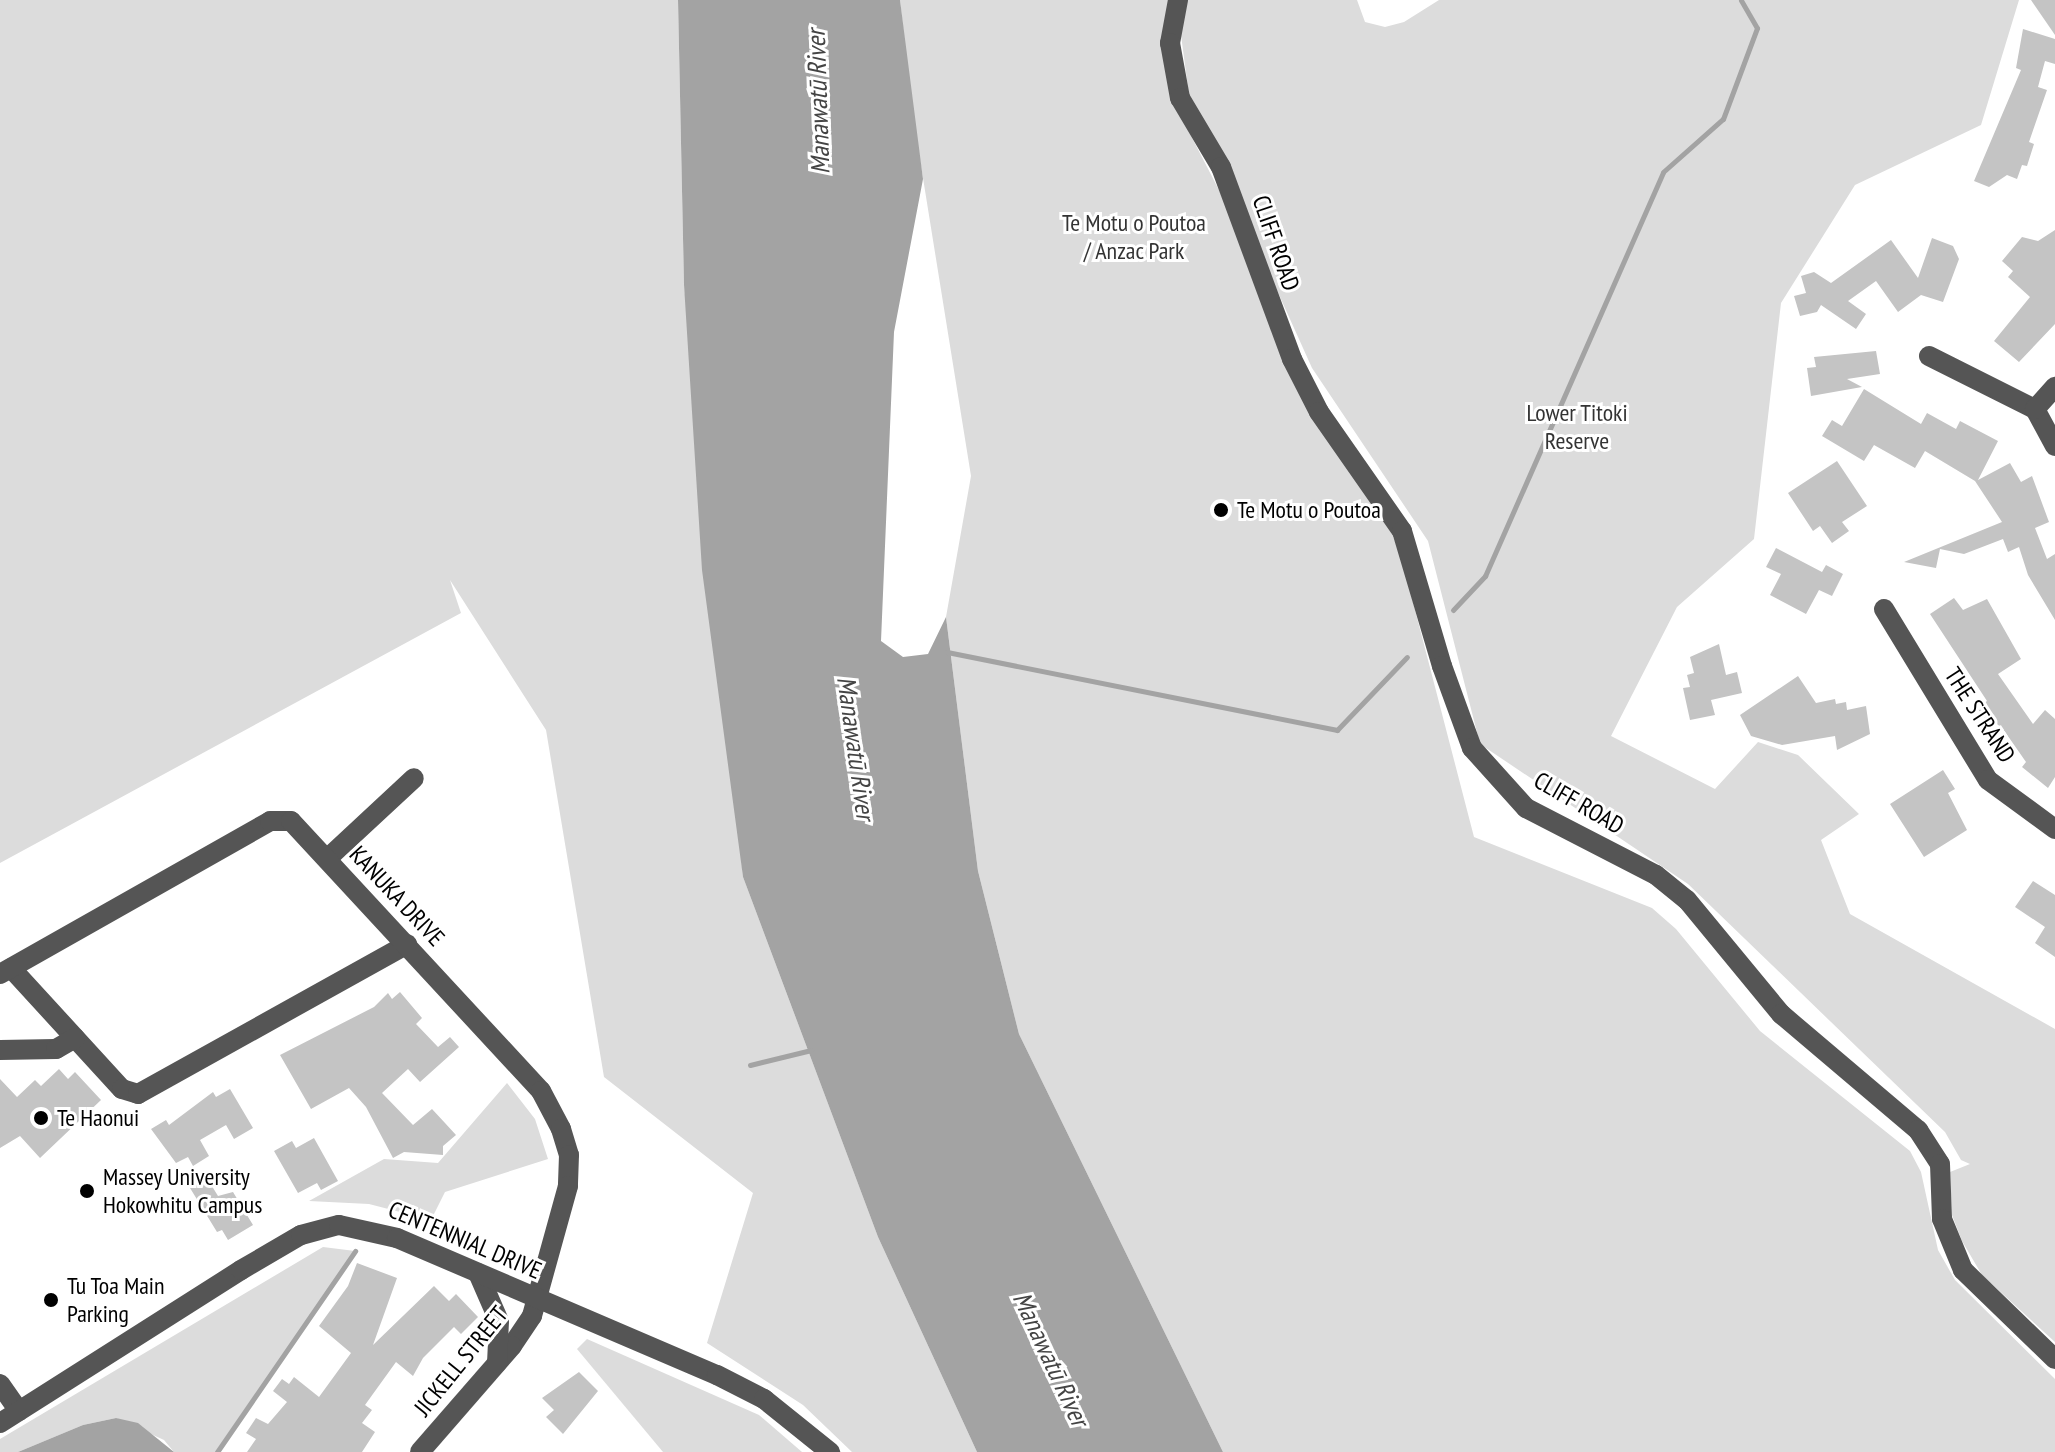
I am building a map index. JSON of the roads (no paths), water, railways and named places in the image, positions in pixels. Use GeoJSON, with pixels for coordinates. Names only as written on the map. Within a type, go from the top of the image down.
{"type":"FeatureCollection","features":[{"type":"Feature","properties":{"kind":"street","name":"CLIFF ROAD"},"geometry":{"type":"LineString","coordinates":[[1178,0],[1170,43],[1180,98],[1221,167],[1292,359],[1319,412],[1402,531],[1446,679],[1472,748],[1493,777],[1526,808],[1656,875],[1687,900],[1781,1014],[1918,1130],[1940,1164],[1942,1219],[1963,1270],[2055,1359]]}},
{"type":"Feature","properties":{"kind":"street"},"geometry":{"type":"LineString","coordinates":[[1929,356],[2035,409],[2055,446]]}},
{"type":"Feature","properties":{"kind":"street"},"geometry":{"type":"LineString","coordinates":[[2035,409],[2055,387]]}},
{"type":"Feature","properties":{"kind":"street","name":"THE STRAND"},"geometry":{"type":"LineString","coordinates":[[1884,609],[1988,780],[2055,828]]}},
{"type":"Feature","properties":{"kind":"street"},"geometry":{"type":"LineString","coordinates":[[328,858],[414,778]]}},
{"type":"Feature","properties":{"kind":"street","name":"KANUKA DRIVE"},"geometry":{"type":"LineString","coordinates":[[5,971],[270,821],[291,821],[541,1091],[561,1129],[569,1155],[568,1186],[537,1298]]}},
{"type":"Feature","properties":{"kind":"street"},"geometry":{"type":"LineString","coordinates":[[5,971],[75,1038],[122,1089],[138,1094],[407,944]]}},
{"type":"Feature","properties":{"kind":"street"},"geometry":{"type":"LineString","coordinates":[[0,1050],[56,1049],[75,1038]]}},
{"type":"Feature","properties":{"kind":"street","name":"CENTENNIAL DRIVE"},"geometry":{"type":"LineString","coordinates":[[0,1423],[241,1270],[324,1226],[372,1230],[537,1298],[764,1399],[830,1452]]}},
{"type":"Feature","properties":{"kind":"street"},"geometry":{"type":"LineString","coordinates":[[478,1273],[499,1321],[497,1363]]}},
{"type":"Feature","properties":{"kind":"street","name":"JICKELL STREET"},"geometry":{"type":"LineString","coordinates":[[420,1452],[523,1332],[537,1298]]}},
{"type":"Feature","properties":{"kind":"street"},"geometry":{"type":"LineString","coordinates":[[0,1384],[19,1411]]}},
{"type":"Feature","properties":{"kind":"water","name":"Manawatū River"},"geometry":{"type":"Polygon","coordinates":[[[678,0],[900,0],[923,179],[894,332],[881,641],[903,657],[928,654],[946,617],[978,871],[1019,1034],[1223,1452],[977,1452],[878,1237],[743,877],[702,570],[684,285],[678,0]]]}},
{"type":"Feature","properties":{"kind":"water"},"geometry":{"type":"Polygon","coordinates":[[[116,1418],[138,1423],[174,1452],[18,1452],[83,1425],[116,1418]]]}},
{"type":"Feature","properties":{"kind":"waterway"},"geometry":{"type":"LineString","coordinates":[[1453,610],[1485,576],[1663,172],[1723,119],[1757,28],[1741,0]]}},
{"type":"Feature","properties":{"kind":"waterway"},"geometry":{"type":"LineString","coordinates":[[947,652],[1337,730],[1407,657]]}},
{"type":"Feature","properties":{"kind":"waterway"},"geometry":{"type":"LineString","coordinates":[[750,1065],[811,1050]]}},
{"type":"Feature","properties":{"kind":"waterway"},"geometry":{"type":"LineString","coordinates":[[217,1452],[355,1251]]}},
{"type":"Feature","properties":{"kind":"place","name":"Te Motu o Poutoa"},"geometry":{"type":"Point","coordinates":[1221,510]}},
{"type":"Feature","properties":{"kind":"place","name":"Te Haonui"},"geometry":{"type":"Point","coordinates":[41,1118]}},
{"type":"Feature","properties":{"kind":"place","name":"Massey University Hokowhitu Campus"},"geometry":{"type":"Point","coordinates":[87,1191]}},
{"type":"Feature","properties":{"kind":"place","name":"Tu Toa Main Parking"},"geometry":{"type":"Point","coordinates":[51,1300]}},
{"type":"Feature","properties":{"kind":"park label","name":"Te Motu o Poutoa / Anzac Park"},"geometry":{"type":"Point","coordinates":[1134,237]}},
{"type":"Feature","properties":{"kind":"park label","name":"Lower Titoki Reserve"},"geometry":{"type":"Point","coordinates":[1577,427]}}]}
